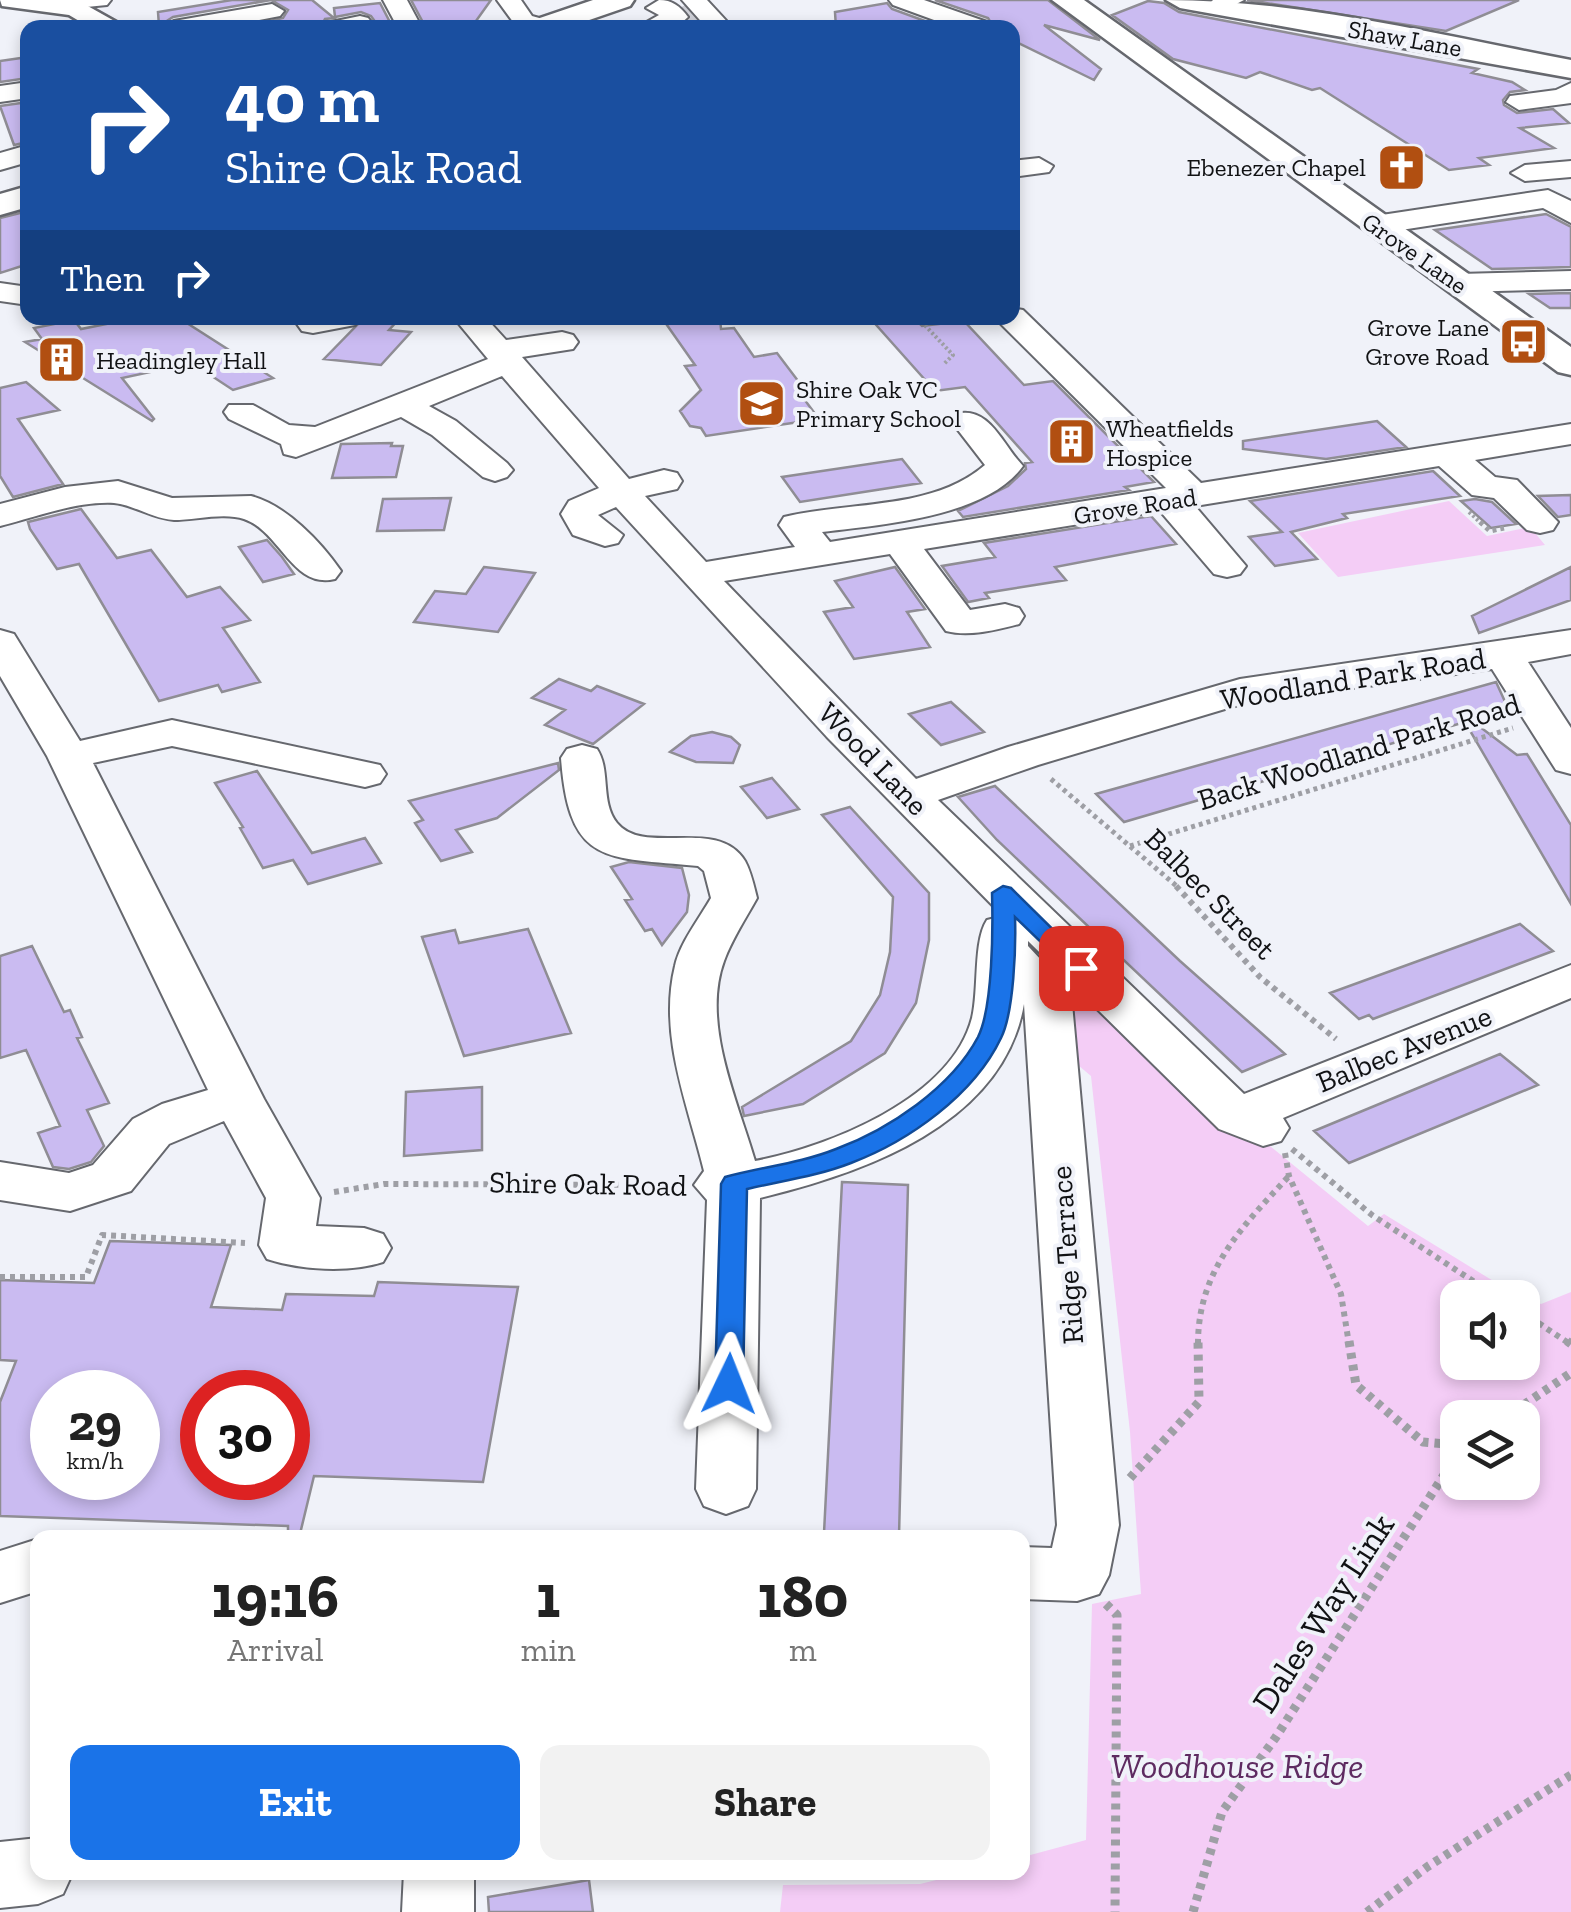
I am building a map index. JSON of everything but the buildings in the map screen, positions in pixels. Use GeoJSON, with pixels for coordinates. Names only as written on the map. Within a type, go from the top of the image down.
{"type":"FeatureCollection","features":[{"type":"Feature","properties":{"kind":"main road"},"geometry":{"type":"LineString","coordinates":[[12,0],[85,3],[104,20]]}},
{"type":"Feature","properties":{"kind":"main road"},"geometry":{"type":"LineString","coordinates":[[561,20],[620,0]]}},
{"type":"Feature","properties":{"kind":"main road","name":"Grove Lane"},"geometry":{"type":"LineString","coordinates":[[1066,0],[1571,364]]}},
{"type":"Feature","properties":{"kind":"main road","name":"Shaw Lane"},"geometry":{"type":"LineString","coordinates":[[1180,0],[1226,3],[1571,70]]}},
{"type":"Feature","properties":{"kind":"street"},"geometry":{"type":"LineString","coordinates":[[900,0],[958,20]]}},
{"type":"Feature","properties":{"kind":"street"},"geometry":{"type":"LineString","coordinates":[[206,20],[266,5]]}},
{"type":"Feature","properties":{"kind":"street"},"geometry":{"type":"LineString","coordinates":[[1520,102],[1563,97],[1571,91]]}},
{"type":"Feature","properties":{"kind":"street"},"geometry":{"type":"LineString","coordinates":[[1525,174],[1571,170]]}},
{"type":"Feature","properties":{"kind":"street"},"geometry":{"type":"LineString","coordinates":[[1374,225],[1548,200],[1571,214]]}},
{"type":"Feature","properties":{"kind":"street"},"geometry":{"type":"LineString","coordinates":[[1460,283],[1571,280]]}},
{"type":"Feature","properties":{"kind":"street","name":"Wood Lane"},"geometry":{"type":"LineString","coordinates":[[476,325],[622,491],[908,796],[1003,893],[1250,1122]]}},
{"type":"Feature","properties":{"kind":"street"},"geometry":{"type":"LineString","coordinates":[[1020,325],[1182,498],[1227,566]]}},
{"type":"Feature","properties":{"kind":"street"},"geometry":{"type":"LineString","coordinates":[[241,412],[281,434],[308,442],[404,404],[504,357],[562,342]]}},
{"type":"Feature","properties":{"kind":"street"},"geometry":{"type":"LineString","coordinates":[[404,404],[444,428],[495,470]]}},
{"type":"Feature","properties":{"kind":"street"},"geometry":{"type":"LineString","coordinates":[[821,556],[796,525],[925,503],[994,480],[1005,466],[968,421]]}},
{"type":"Feature","properties":{"kind":"street","name":"Grove Road"},"geometry":{"type":"LineString","coordinates":[[699,574],[1571,434]]}},
{"type":"Feature","properties":{"kind":"street"},"geometry":{"type":"LineString","coordinates":[[1447,454],[1485,487],[1504,488],[1540,522]]}},
{"type":"Feature","properties":{"kind":"street"},"geometry":{"type":"LineString","coordinates":[[605,535],[586,527],[580,514],[582,509],[622,491],[664,482]]}},
{"type":"Feature","properties":{"kind":"street"},"geometry":{"type":"LineString","coordinates":[[0,515],[65,498],[118,492],[168,509],[251,507],[281,528],[322,572]]}},
{"type":"Feature","properties":{"kind":"street"},"geometry":{"type":"LineString","coordinates":[[901,543],[960,623],[1005,616]]}},
{"type":"Feature","properties":{"kind":"street"},"geometry":{"type":"LineString","coordinates":[[0,642],[68,756],[238,1099],[293,1198],[286,1245],[364,1248]]}},
{"type":"Feature","properties":{"kind":"street","name":"Woodland Park Road"},"geometry":{"type":"LineString","coordinates":[[908,796],[1023,756],[1240,691],[1502,656],[1571,642]]}},
{"type":"Feature","properties":{"kind":"street"},"geometry":{"type":"LineString","coordinates":[[1502,656],[1571,761]]}},
{"type":"Feature","properties":{"kind":"street"},"geometry":{"type":"LineString","coordinates":[[68,756],[172,733],[365,774]]}},
{"type":"Feature","properties":{"kind":"street"},"geometry":{"type":"LineString","coordinates":[[582,758],[583,788],[590,816],[602,836],[630,849],[708,852],[725,865],[734,898],[699,963],[693,1013],[728,1184],[726,1489]]}},
{"type":"Feature","properties":{"kind":"street"},"geometry":{"type":"LineString","coordinates":[[728,1184],[841,1157],[880,1140],[922,1113],[962,1076],[991,1036],[1005,951],[1003,893]]}},
{"type":"Feature","properties":{"kind":"street","name":"Ridge Terrace"},"geometry":{"type":"LineString","coordinates":[[1005,951],[1047,992],[1062,1558]]}},
{"type":"Feature","properties":{"kind":"street","name":"Balbec Avenue"},"geometry":{"type":"LineString","coordinates":[[1250,1122],[1366,1064],[1571,980]]}},
{"type":"Feature","properties":{"kind":"street"},"geometry":{"type":"LineString","coordinates":[[0,1180],[70,1192],[112,1178],[129,1148],[156,1124],[238,1099]]}},
{"type":"Feature","properties":{"kind":"street"},"geometry":{"type":"LineString","coordinates":[[0,1577],[30,1568]]}},
{"type":"Feature","properties":{"kind":"street"},"geometry":{"type":"LineString","coordinates":[[0,1875],[30,1872]]}},
{"type":"Feature","properties":{"kind":"street"},"geometry":{"type":"LineString","coordinates":[[438,1880],[438,1912]]}},
{"type":"Feature","properties":{"kind":"path"},"geometry":{"type":"LineString","coordinates":[[926,325],[953,356],[944,364]]}},
{"type":"Feature","properties":{"kind":"path","name":"Back Woodland Park Road"},"geometry":{"type":"LineString","coordinates":[[1130,846],[1542,719]]}},
{"type":"Feature","properties":{"kind":"path","name":"Balbec Street"},"geometry":{"type":"LineString","coordinates":[[1023,756],[1191,899],[1260,977],[1366,1064]]}},
{"type":"Feature","properties":{"kind":"path"},"geometry":{"type":"LineString","coordinates":[[1440,1444],[1422,1442],[1356,1385],[1341,1294],[1289,1176],[1284,1142],[1372,1215],[1472,1280]]}},
{"type":"Feature","properties":{"kind":"path"},"geometry":{"type":"LineString","coordinates":[[1116,1912],[1117,1614],[1062,1558],[1199,1402],[1198,1309],[1230,1240],[1289,1176]]}},
{"type":"Feature","properties":{"kind":"path","name":"Shire Oak Road"},"geometry":{"type":"LineString","coordinates":[[293,1198],[384,1184],[728,1184]]}},
{"type":"Feature","properties":{"kind":"path"},"geometry":{"type":"LineString","coordinates":[[0,1276],[86,1276],[102,1234],[286,1245]]}},
{"type":"Feature","properties":{"kind":"path"},"geometry":{"type":"LineString","coordinates":[[1540,1324],[1571,1344]]}},
{"type":"Feature","properties":{"kind":"path"},"geometry":{"type":"LineString","coordinates":[[1531,1400],[1571,1373]]}},
{"type":"Feature","properties":{"kind":"path","name":"Dales Way Link"},"geometry":{"type":"LineString","coordinates":[[1194,1912],[1222,1812],[1276,1737],[1440,1481]]}},
{"type":"Feature","properties":{"kind":"path"},"geometry":{"type":"LineString","coordinates":[[1367,1912],[1427,1867],[1571,1775]]}},
{"type":"Feature","properties":{"kind":"green space"},"geometry":{"type":"Polygon","coordinates":[[[1449,501],[1487,536],[1530,527],[1545,545],[1338,577],[1298,533],[1449,501]]]}},
{"type":"Feature","properties":{"kind":"green space","name":"Woodhouse Ridge"},"geometry":{"type":"Polygon","coordinates":[[[1023,930],[1259,1137],[1368,1226],[1384,1214],[1492,1280],[1440,1280],[1440,1380],[1540,1380],[1540,1304],[1571,1292],[1571,1912],[780,1912],[783,1885],[1030,1880],[1030,1855],[1086,1840],[1092,1604],[1141,1594],[1130,1432],[1091,1076],[1072,1060],[1023,948],[1023,930]]]}},
{"type":"Feature","properties":{"kind":"tunnel"},"geometry":{"type":"LineString","coordinates":[[685,20],[695,14]]}},
{"type":"Feature","properties":{"kind":"place","name":"Ebenezer Chapel"},"geometry":{"type":"Point","coordinates":[1401,167]}},
{"type":"Feature","properties":{"kind":"place","name":"Grove Lane Grove Road"},"geometry":{"type":"Point","coordinates":[1524,341]}},
{"type":"Feature","properties":{"kind":"place","name":"Headingley Hall"},"geometry":{"type":"Point","coordinates":[61,360]}},
{"type":"Feature","properties":{"kind":"place","name":"Shire Oak VC Primary School"},"geometry":{"type":"Point","coordinates":[761,403]}},
{"type":"Feature","properties":{"kind":"place","name":"Wheatfields Hospice"},"geometry":{"type":"Point","coordinates":[1071,442]}},
{"type":"Feature","properties":{"kind":"route"},"geometry":{"type":"LineString","coordinates":[[729,1384],[734,1184],[841,1157],[880,1140],[922,1113],[962,1076],[991,1036],[1005,951],[1003,893],[1081,968]]}}]}
